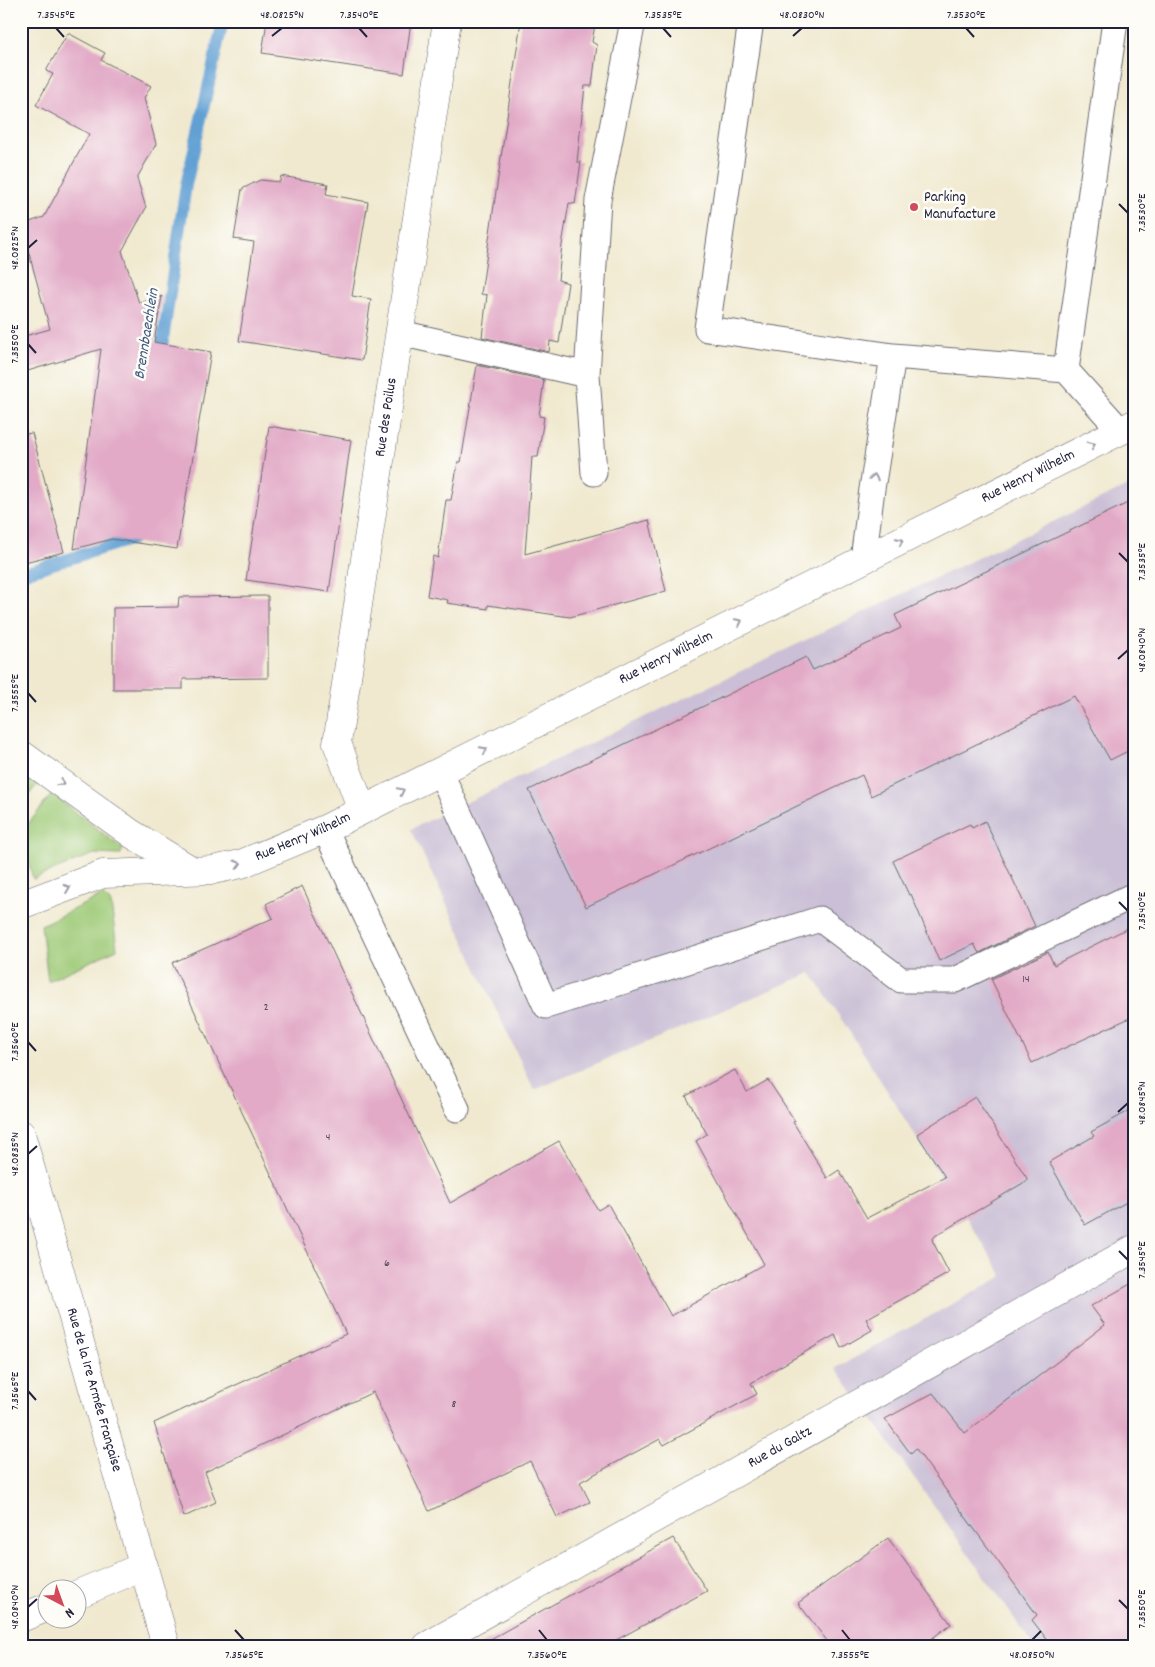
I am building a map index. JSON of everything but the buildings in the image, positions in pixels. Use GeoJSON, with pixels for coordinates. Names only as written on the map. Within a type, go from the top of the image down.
{"type":"FeatureCollection","features":[{"type":"Feature","properties":{"kind":"main road","name":"Rue des Poilus"},"geometry":{"type":"LineString","coordinates":[[362,810],[337,744],[447,21]]}},
{"type":"Feature","properties":{"kind":"main road","name":"Rue Henry Wilhelm"},"geometry":{"type":"LineString","coordinates":[[21,905],[103,874],[213,870],[241,864],[324,829],[1127,427]]}},
{"type":"Feature","properties":{"kind":"main road"},"geometry":{"type":"LineString","coordinates":[[21,754],[132,834],[190,870]]}},
{"type":"Feature","properties":{"kind":"main road","name":"Rue de la 1re Armée Française"},"geometry":{"type":"LineString","coordinates":[[21,1134],[166,1646]]}},
{"type":"Feature","properties":{"kind":"main road","name":"Rue du Galtz"},"geometry":{"type":"LineString","coordinates":[[427,1646],[1134,1249]]}},
{"type":"Feature","properties":{"kind":"main road"},"geometry":{"type":"LineString","coordinates":[[88,1590],[144,1566]]}},
{"type":"Feature","properties":{"kind":"main road"},"geometry":{"type":"LineString","coordinates":[[21,1618],[38,1611]]}},
{"type":"Feature","properties":{"kind":"lane"},"geometry":{"type":"LineString","coordinates":[[594,473],[587,375],[598,200],[633,21]]}},
{"type":"Feature","properties":{"kind":"lane"},"geometry":{"type":"LineString","coordinates":[[751,21],[707,329],[894,356],[1066,370],[1127,427]]}},
{"type":"Feature","properties":{"kind":"lane"},"geometry":{"type":"LineString","coordinates":[[1066,370],[1115,21]]}},
{"type":"Feature","properties":{"kind":"lane"},"geometry":{"type":"LineString","coordinates":[[400,333],[587,375]]}},
{"type":"Feature","properties":{"kind":"lane"},"geometry":{"type":"LineString","coordinates":[[863,560],[872,489],[894,356]]}},
{"type":"Feature","properties":{"kind":"lane"},"geometry":{"type":"LineString","coordinates":[[440,771],[546,1006],[820,919],[901,980],[955,980],[1134,895]]}},
{"type":"Feature","properties":{"kind":"lane"},"geometry":{"type":"LineString","coordinates":[[324,829],[457,1109]]}},
{"type":"Feature","properties":{"kind":"shaded area"},"geometry":{"type":"Polygon","coordinates":[[[1134,483],[1134,1646],[1034,1646],[836,1368],[1003,1276],[811,973],[534,1090],[411,829],[1134,483]]]}},
{"type":"Feature","properties":{"kind":"green space"},"geometry":{"type":"Polygon","coordinates":[[[21,771],[38,784],[21,804],[21,771]]]}},
{"type":"Feature","properties":{"kind":"green space"},"geometry":{"type":"Polygon","coordinates":[[[52,794],[123,849],[120,855],[94,854],[33,879],[21,833],[52,794]]]}},
{"type":"Feature","properties":{"kind":"green space"},"geometry":{"type":"Polygon","coordinates":[[[103,895],[111,903],[117,949],[48,981],[41,925],[103,895]]]}},
{"type":"Feature","properties":{"kind":"waterway","name":"Brennbaechlein"},"geometry":{"type":"LineString","coordinates":[[160,360],[186,185],[223,21]]}},
{"type":"Feature","properties":{"kind":"waterway","name":"Brennbaechlein"},"geometry":{"type":"LineString","coordinates":[[21,574],[132,539],[134,531]]}},
{"type":"Feature","properties":{"kind":"place","name":"Parking Manufacture"},"geometry":{"type":"Point","coordinates":[914,207]}}]}
